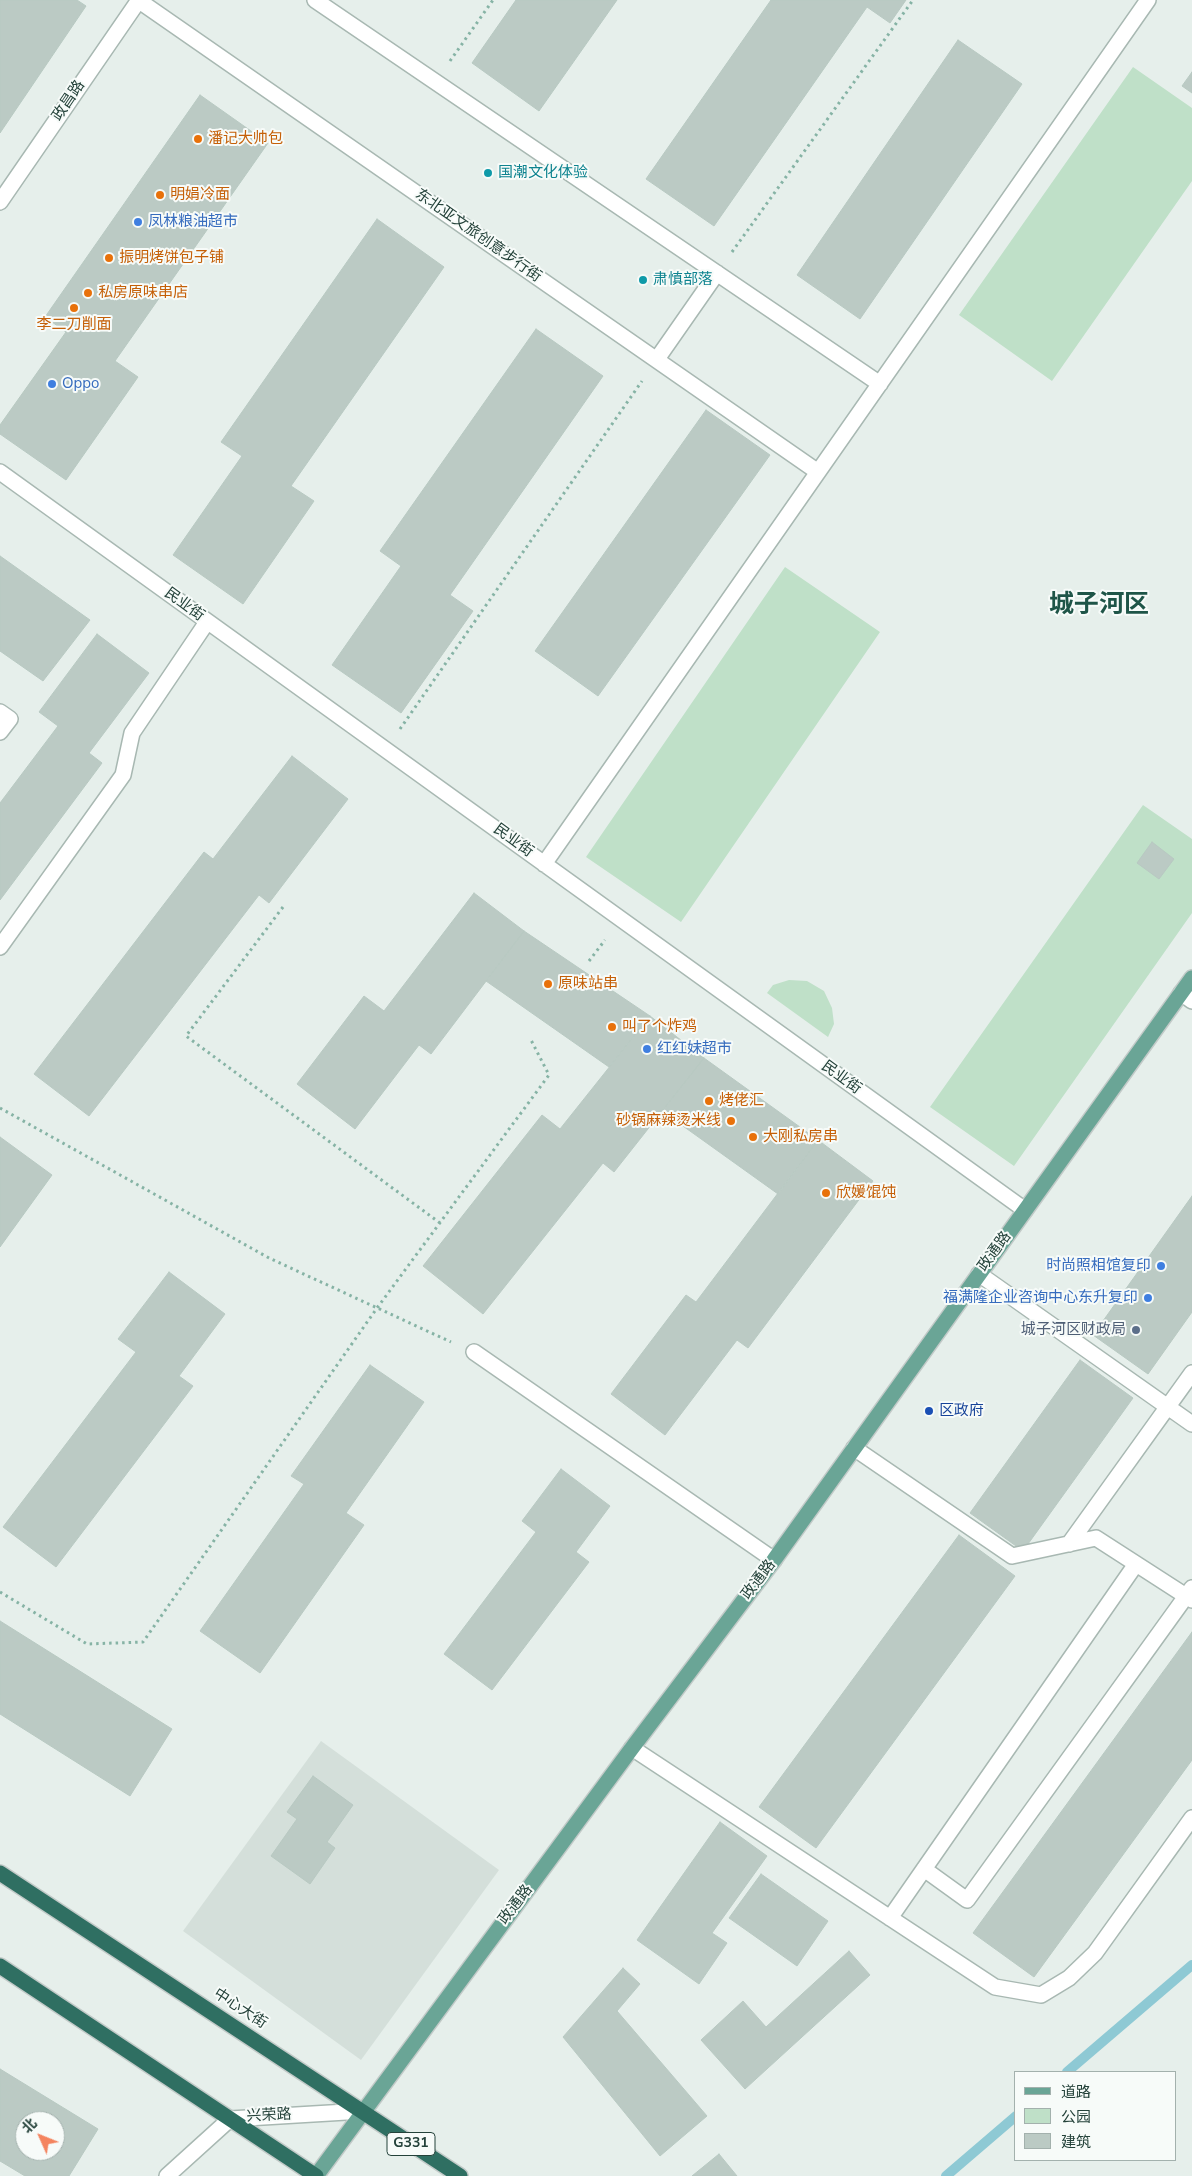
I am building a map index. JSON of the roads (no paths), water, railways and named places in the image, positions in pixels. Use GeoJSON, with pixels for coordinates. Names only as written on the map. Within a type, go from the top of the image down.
{"type":"FeatureCollection","features":[{"type":"Feature","properties":{"kind":"highway","name":"中心大街"},"geometry":{"type":"LineString","coordinates":[[0,1873],[460,2176]]}},
{"type":"Feature","properties":{"kind":"highway"},"geometry":{"type":"LineString","coordinates":[[0,1966],[316,2176]]}},
{"type":"Feature","properties":{"kind":"main road","name":"政通路"},"geometry":{"type":"LineString","coordinates":[[316,2176],[632,1748],[774,1560],[1025,1210],[1187,997],[1192,978]]}},
{"type":"Feature","properties":{"kind":"street","name":"政昌路"},"geometry":{"type":"LineString","coordinates":[[0,202],[138,0]]}},
{"type":"Feature","properties":{"kind":"street","name":"东北亚文旅创意步行街"},"geometry":{"type":"LineString","coordinates":[[138,0],[818,472]]}},
{"type":"Feature","properties":{"kind":"street"},"geometry":{"type":"LineString","coordinates":[[315,0],[880,384]]}},
{"type":"Feature","properties":{"kind":"street"},"geometry":{"type":"LineString","coordinates":[[544,864],[1148,0]]}},
{"type":"Feature","properties":{"kind":"street"},"geometry":{"type":"LineString","coordinates":[[657,359],[717,273]]}},
{"type":"Feature","properties":{"kind":"street","name":"民业街"},"geometry":{"type":"LineString","coordinates":[[0,472],[1025,1210]]}},
{"type":"Feature","properties":{"kind":"street"},"geometry":{"type":"LineString","coordinates":[[0,948],[123,775],[132,733],[207,622]]}},
{"type":"Feature","properties":{"kind":"street"},"geometry":{"type":"LineString","coordinates":[[0,712],[10,719],[0,732]]}},
{"type":"Feature","properties":{"kind":"street"},"geometry":{"type":"LineString","coordinates":[[979,1274],[1192,1424]]}},
{"type":"Feature","properties":{"kind":"street"},"geometry":{"type":"LineString","coordinates":[[474,1352],[774,1560]]}},
{"type":"Feature","properties":{"kind":"street"},"geometry":{"type":"LineString","coordinates":[[1069,1544],[1192,1373]]}},
{"type":"Feature","properties":{"kind":"street"},"geometry":{"type":"LineString","coordinates":[[854,1448],[1012,1556],[1096,1538],[1190,1595],[967,1900],[924,1870]]}},
{"type":"Feature","properties":{"kind":"street"},"geometry":{"type":"LineString","coordinates":[[890,1918],[1136,1564]]}},
{"type":"Feature","properties":{"kind":"street"},"geometry":{"type":"LineString","coordinates":[[632,1748],[995,1988],[1041,1995],[1070,1978],[1096,1953],[1192,1818]]}},
{"type":"Feature","properties":{"kind":"street","name":"兴荣路"},"geometry":{"type":"LineString","coordinates":[[167,2176],[230,2118],[363,2111]]}},
{"type":"Feature","properties":{"kind":"waterway"},"geometry":{"type":"LineString","coordinates":[[1068,2071],[1192,1965]]}},
{"type":"Feature","properties":{"kind":"waterway"},"geometry":{"type":"LineString","coordinates":[[946,2176],[1014,2118]]}},
{"type":"Feature","properties":{"kind":"place","name":"潘记大帅包"},"geometry":{"type":"Point","coordinates":[198,139]}},
{"type":"Feature","properties":{"kind":"place","name":"国潮文化体验"},"geometry":{"type":"Point","coordinates":[488,173]}},
{"type":"Feature","properties":{"kind":"place","name":"明娟冷面"},"geometry":{"type":"Point","coordinates":[160,195]}},
{"type":"Feature","properties":{"kind":"place","name":"凤林粮油超市"},"geometry":{"type":"Point","coordinates":[138,222]}},
{"type":"Feature","properties":{"kind":"place","name":"振明烤饼包子铺"},"geometry":{"type":"Point","coordinates":[109,258]}},
{"type":"Feature","properties":{"kind":"place","name":"肃慎部落"},"geometry":{"type":"Point","coordinates":[643,280]}},
{"type":"Feature","properties":{"kind":"place","name":"私房原味串店"},"geometry":{"type":"Point","coordinates":[88,293]}},
{"type":"Feature","properties":{"kind":"place","name":"李二刀削面"},"geometry":{"type":"Point","coordinates":[74,308]}},
{"type":"Feature","properties":{"kind":"place","name":"Oppo"},"geometry":{"type":"Point","coordinates":[52,384]}},
{"type":"Feature","properties":{"kind":"place","name":"原味站串"},"geometry":{"type":"Point","coordinates":[548,984]}},
{"type":"Feature","properties":{"kind":"place","name":"叫了个炸鸡"},"geometry":{"type":"Point","coordinates":[612,1027]}},
{"type":"Feature","properties":{"kind":"place","name":"红红妹超市"},"geometry":{"type":"Point","coordinates":[647,1049]}},
{"type":"Feature","properties":{"kind":"place","name":"烤佬汇"},"geometry":{"type":"Point","coordinates":[709,1101]}},
{"type":"Feature","properties":{"kind":"place","name":"砂锅麻辣烫米线"},"geometry":{"type":"Point","coordinates":[731,1121]}},
{"type":"Feature","properties":{"kind":"place","name":"大刚私房串"},"geometry":{"type":"Point","coordinates":[753,1137]}},
{"type":"Feature","properties":{"kind":"place","name":"欣媛馄饨"},"geometry":{"type":"Point","coordinates":[826,1193]}},
{"type":"Feature","properties":{"kind":"place","name":"时尚照相馆复印"},"geometry":{"type":"Point","coordinates":[1161,1266]}},
{"type":"Feature","properties":{"kind":"place","name":"福满隆企业咨询中心东升复印"},"geometry":{"type":"Point","coordinates":[1148,1298]}},
{"type":"Feature","properties":{"kind":"place","name":"城子河区财政局"},"geometry":{"type":"Point","coordinates":[1136,1330]}},
{"type":"Feature","properties":{"kind":"place","name":"区政府"},"geometry":{"type":"Point","coordinates":[929,1411]}},
{"type":"Feature","properties":{"kind":"district","name":"城子河区"},"geometry":{"type":"Point","coordinates":[1099,606]}}]}
